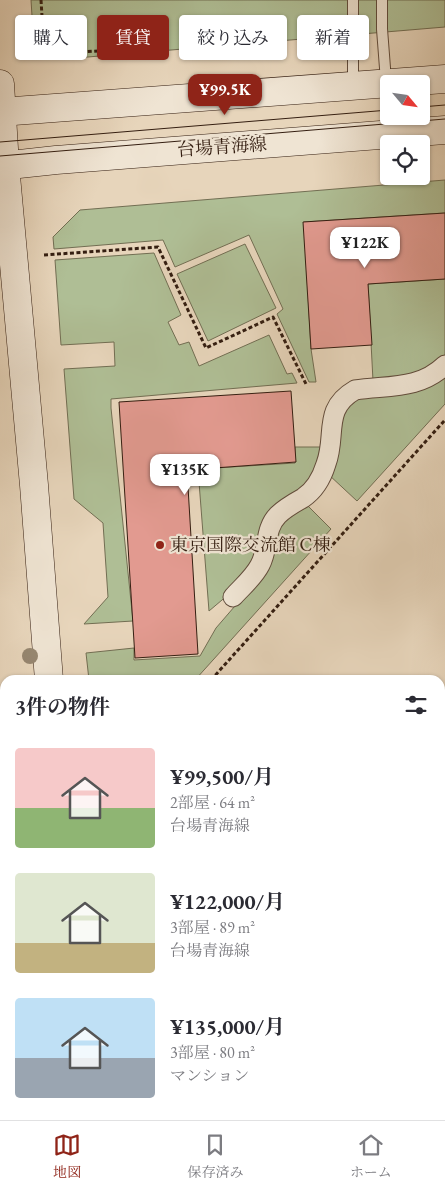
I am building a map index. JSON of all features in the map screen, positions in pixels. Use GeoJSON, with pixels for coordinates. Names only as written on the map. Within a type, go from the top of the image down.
{"type":"FeatureCollection","features":[{"type":"Feature","properties":{"kind":"main road"},"geometry":{"type":"LineString","coordinates":[[430,80],[445,79]]}},
{"type":"Feature","properties":{"kind":"main road"},"geometry":{"type":"LineString","coordinates":[[1,111],[380,83]]}},
{"type":"Feature","properties":{"kind":"main road"},"geometry":{"type":"LineString","coordinates":[[0,84],[2,166],[34,486],[49,675]]}},
{"type":"Feature","properties":{"kind":"main road","name":"台場青海線"},"geometry":{"type":"LineString","coordinates":[[2,166],[56,160],[445,130]]}},
{"type":"Feature","properties":{"kind":"street"},"geometry":{"type":"LineString","coordinates":[[233,597],[260,565],[268,533],[277,516],[304,497],[319,480],[327,463],[330,449],[331,425],[334,413],[340,402],[348,394],[356,390],[411,384],[432,375],[445,365]]}},
{"type":"Feature","properties":{"kind":"lane"},"geometry":{"type":"LineString","coordinates":[[353,0],[353,85]]}},
{"type":"Feature","properties":{"kind":"lane"},"geometry":{"type":"LineString","coordinates":[[382,0],[385,75]]}},
{"type":"Feature","properties":{"kind":"path"},"geometry":{"type":"LineString","coordinates":[[41,0],[44,32],[68,53],[97,51]]}},
{"type":"Feature","properties":{"kind":"path"},"geometry":{"type":"LineString","coordinates":[[44,255],[158,247],[206,348],[274,317],[306,384]]}},
{"type":"Feature","properties":{"kind":"path"},"geometry":{"type":"LineString","coordinates":[[216,675],[445,420]]}},
{"type":"Feature","properties":{"kind":"green space"},"geometry":{"type":"Polygon","coordinates":[[[31,0],[445,0],[445,27],[369,33],[369,15],[297,15],[297,39],[287,40],[287,15],[179,15],[179,49],[169,50],[169,15],[97,15],[97,56],[87,57],[87,15],[32,15],[31,0]]]}},
{"type":"Feature","properties":{"kind":"green space"},"geometry":{"type":"Polygon","coordinates":[[[445,180],[445,213],[304,222],[311,349],[316,382],[309,382],[277,314],[283,309],[249,235],[175,267],[163,240],[54,249],[53,237],[80,210],[384,185],[430,185],[430,181],[445,180]]]}},
{"type":"Feature","properties":{"kind":"green space"},"geometry":{"type":"Polygon","coordinates":[[[245,244],[276,308],[208,341],[177,274],[245,244]]]}},
{"type":"Feature","properties":{"kind":"green space"},"geometry":{"type":"Polygon","coordinates":[[[154,253],[181,315],[168,322],[179,345],[189,342],[199,366],[269,335],[287,374],[292,373],[297,383],[111,399],[133,621],[84,624],[108,597],[103,523],[74,499],[64,369],[115,366],[114,342],[61,345],[55,260],[154,253]]]}},
{"type":"Feature","properties":{"kind":"green space"},"geometry":{"type":"Polygon","coordinates":[[[445,279],[445,357],[408,379],[373,381],[368,284],[445,279]]]}},
{"type":"Feature","properties":{"kind":"green space"},"geometry":{"type":"Polygon","coordinates":[[[445,373],[445,404],[357,501],[328,474],[339,413],[359,397],[445,373]]]}},
{"type":"Feature","properties":{"kind":"green space"},"geometry":{"type":"Polygon","coordinates":[[[295,447],[321,447],[320,465],[260,549],[235,589],[209,611],[198,469],[295,463],[295,447]]]}},
{"type":"Feature","properties":{"kind":"green space"},"geometry":{"type":"Polygon","coordinates":[[[305,503],[331,529],[200,675],[88,675],[86,653],[134,648],[134,660],[200,656],[216,628],[241,599],[284,519],[305,503]]]}},
{"type":"Feature","properties":{"kind":"building"},"geometry":{"type":"Polygon","coordinates":[[[445,213],[445,279],[368,284],[372,345],[311,349],[303,222],[445,213]]]}},
{"type":"Feature","properties":{"kind":"building","name":"東京国際交流館 C棟"},"geometry":{"type":"Polygon","coordinates":[[[291,391],[296,462],[187,470],[198,654],[135,658],[119,402],[291,391]]]}},
{"type":"Feature","properties":{"kind":"tram line"},"geometry":{"type":"LineString","coordinates":[[430,106],[445,105]]}},
{"type":"Feature","properties":{"kind":"tram line"},"geometry":{"type":"LineString","coordinates":[[0,142],[380,111]]}},
{"type":"Feature","properties":{"kind":"tram line"},"geometry":{"type":"LineString","coordinates":[[0,156],[445,119]]}},
{"type":"Feature","properties":{"kind":"place","name":"東京国際交流館 C棟"},"geometry":{"type":"Point","coordinates":[160,545]}}]}
